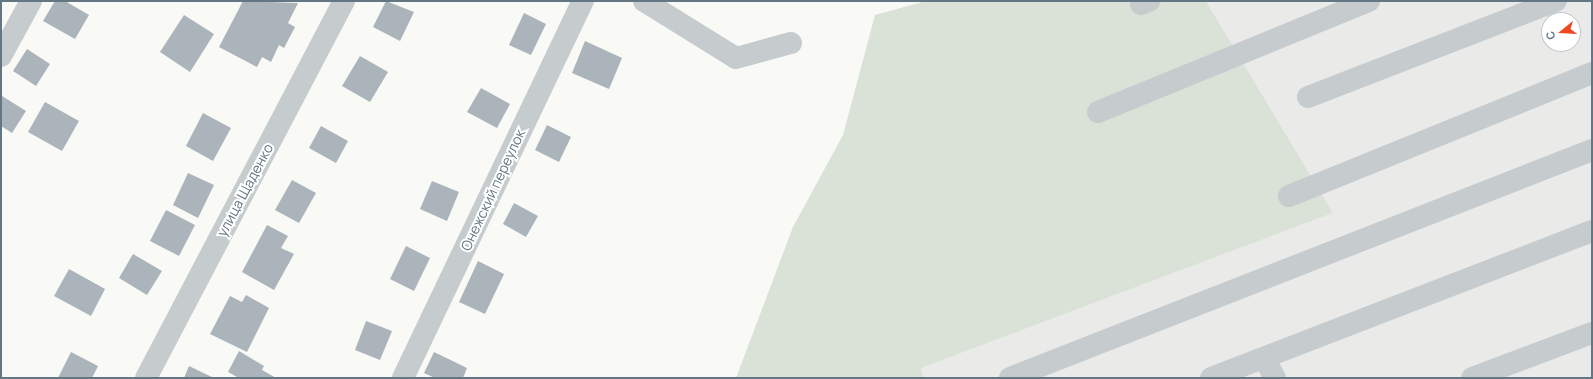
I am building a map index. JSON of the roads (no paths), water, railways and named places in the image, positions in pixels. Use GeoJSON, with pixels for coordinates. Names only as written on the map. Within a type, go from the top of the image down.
{"type":"FeatureCollection","features":[{"type":"Feature","properties":{"kind":"street"},"geometry":{"type":"LineString","coordinates":[[1,56],[31,1]]}},
{"type":"Feature","properties":{"kind":"street","name":"улица Щаденко"},"geometry":{"type":"LineString","coordinates":[[146,378],[344,1]]}},
{"type":"Feature","properties":{"kind":"street","name":"Онежский переулок"},"geometry":{"type":"LineString","coordinates":[[403,378],[582,1]]}},
{"type":"Feature","properties":{"kind":"street"},"geometry":{"type":"LineString","coordinates":[[644,1],[736,58],[791,43]]}},
{"type":"Feature","properties":{"kind":"street"},"geometry":{"type":"LineString","coordinates":[[1098,112],[1369,1]]}},
{"type":"Feature","properties":{"kind":"street"},"geometry":{"type":"LineString","coordinates":[[1308,97],[1556,1]]}},
{"type":"Feature","properties":{"kind":"street"},"geometry":{"type":"LineString","coordinates":[[1289,196],[1592,73]]}},
{"type":"Feature","properties":{"kind":"street"},"geometry":{"type":"LineString","coordinates":[[1010,378],[1592,150]]}},
{"type":"Feature","properties":{"kind":"street"},"geometry":{"type":"LineString","coordinates":[[1210,378],[1592,231]]}},
{"type":"Feature","properties":{"kind":"street"},"geometry":{"type":"LineString","coordinates":[[1472,378],[1592,333]]}},
{"type":"Feature","properties":{"kind":"street"},"geometry":{"type":"LineString","coordinates":[[1264,358],[1275,378]]}}]}
